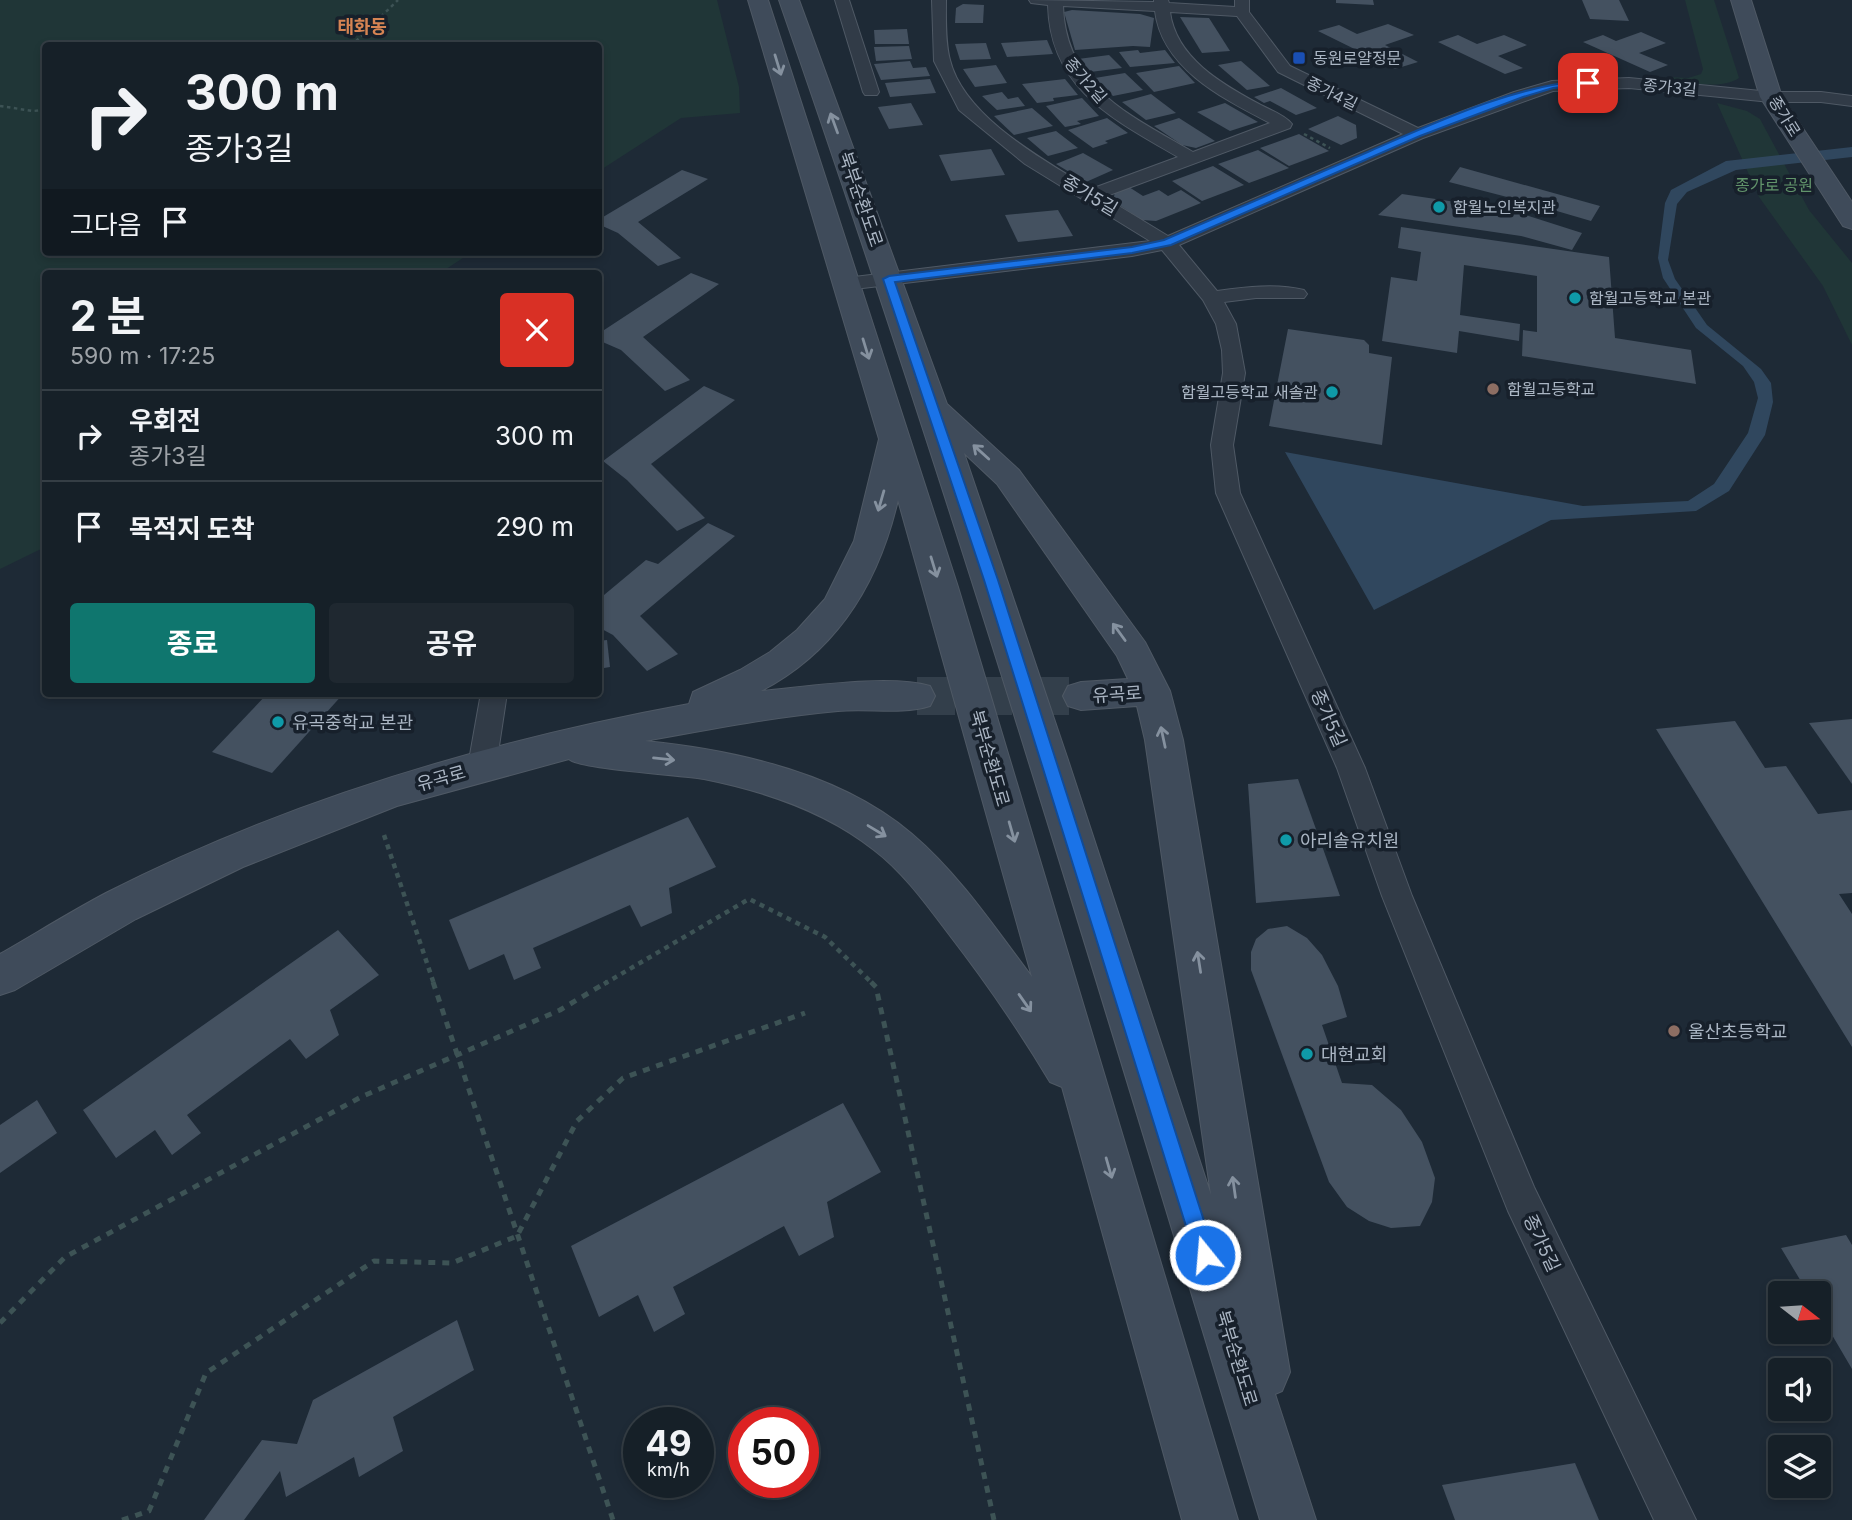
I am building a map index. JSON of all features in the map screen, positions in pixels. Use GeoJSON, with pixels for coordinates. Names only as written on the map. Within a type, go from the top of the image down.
{"type":"FeatureCollection","features":[{"type":"Feature","properties":{"kind":"main road","name":"북부순환도로"},"geometry":{"type":"LineString","coordinates":[[758,0],[941,587],[1210,1520]]}},
{"type":"Feature","properties":{"kind":"main road","name":"북부순환도로"},"geometry":{"type":"LineString","coordinates":[[789,0],[932,407],[1088,885],[1289,1520]]}},
{"type":"Feature","properties":{"kind":"main road","name":"종가로"},"geometry":{"type":"LineString","coordinates":[[1741,0],[1772,97],[1852,221]]}},
{"type":"Feature","properties":{"kind":"main road"},"geometry":{"type":"LineString","coordinates":[[932,407],[1008,477],[1028,502],[1132,650],[1153,691],[1164,740],[1251,1302],[1289,1520]]}},
{"type":"Feature","properties":{"kind":"main road"},"geometry":{"type":"LineString","coordinates":[[633,729],[735,690],[788,657],[823,627],[855,575],[872,531],[886,482],[893,434]]}},
{"type":"Feature","properties":{"kind":"main road","name":"유곡로"},"geometry":{"type":"LineString","coordinates":[[1082,696],[1153,691]]}},
{"type":"Feature","properties":{"kind":"main road","name":"유곡로"},"geometry":{"type":"LineString","coordinates":[[0,976],[121,906],[229,855],[388,793],[482,766],[633,729],[756,706],[842,697],[917,696]]}},
{"type":"Feature","properties":{"kind":"main road"},"geometry":{"type":"LineString","coordinates":[[547,752],[636,756],[721,768],[773,781],[834,805],[888,837],[938,888],[994,960],[1044,1030],[1094,1115]]}},
{"type":"Feature","properties":{"kind":"street"},"geometry":{"type":"LineString","coordinates":[[842,0],[871,92]]}},
{"type":"Feature","properties":{"kind":"street","name":"종가5길"},"geometry":{"type":"LineString","coordinates":[[939,0],[942,61],[965,106],[1031,160],[1167,243],[1212,298],[1226,324],[1234,373],[1222,445],[1228,493],[1351,768],[1397,896],[1521,1199],[1675,1520]]}},
{"type":"Feature","properties":{"kind":"street"},"geometry":{"type":"LineString","coordinates":[[1036,0],[1242,6]]}},
{"type":"Feature","properties":{"kind":"street","name":"종가2길"},"geometry":{"type":"LineString","coordinates":[[1055,1],[1058,38],[1066,59],[1101,102],[1191,158]]}},
{"type":"Feature","properties":{"kind":"street"},"geometry":{"type":"LineString","coordinates":[[1161,4],[1174,47],[1191,64],[1218,88],[1284,124]]}},
{"type":"Feature","properties":{"kind":"street","name":"종가4길"},"geometry":{"type":"LineString","coordinates":[[1242,6],[1284,69],[1416,134]]}},
{"type":"Feature","properties":{"kind":"street","name":"종가3길"},"geometry":{"type":"LineString","coordinates":[[846,284],[1132,250],[1167,243],[1416,134],[1520,95],[1552,86],[1629,83],[1772,97],[1821,97],[1852,101]]}},
{"type":"Feature","properties":{"kind":"street"},"geometry":{"type":"LineString","coordinates":[[1092,195],[1284,124]]}},
{"type":"Feature","properties":{"kind":"street"},"geometry":{"type":"LineString","coordinates":[[1212,298],[1256,292],[1297,294]]}},
{"type":"Feature","properties":{"kind":"street"},"geometry":{"type":"LineString","coordinates":[[482,766],[493,697]]}},
{"type":"Feature","properties":{"kind":"path"},"geometry":{"type":"LineString","coordinates":[[355,42],[398,0]]}},
{"type":"Feature","properties":{"kind":"path"},"geometry":{"type":"LineString","coordinates":[[0,106],[42,110]]}},
{"type":"Feature","properties":{"kind":"path"},"geometry":{"type":"LineString","coordinates":[[1284,124],[1356,161]]}},
{"type":"Feature","properties":{"kind":"path"},"geometry":{"type":"LineString","coordinates":[[384,835],[613,1520]]}},
{"type":"Feature","properties":{"kind":"path"},"geometry":{"type":"LineString","coordinates":[[0,1324],[65,1257],[361,1097],[560,1010],[749,899],[825,937],[876,987],[994,1520]]}},
{"type":"Feature","properties":{"kind":"path"},"geometry":{"type":"LineString","coordinates":[[122,1520],[149,1511],[206,1373],[373,1261],[452,1263],[517,1236],[577,1121],[623,1078],[805,1013]]}},
{"type":"Feature","properties":{"kind":"green space"},"geometry":{"type":"Polygon","coordinates":[[[0,0],[717,0],[739,87],[740,113],[681,118],[602,169],[602,42],[42,42],[42,256],[466,256],[445,270],[42,270],[42,548],[0,569],[0,0]]]}},
{"type":"Feature","properties":{"kind":"green space"},"geometry":{"type":"Polygon","coordinates":[[[1685,0],[1714,0],[1739,78],[1714,85],[1667,77],[1688,78],[1701,74],[1703,69],[1685,0]]]}},
{"type":"Feature","properties":{"kind":"green space","name":"종가로 공원"},"geometry":{"type":"Polygon","coordinates":[[[1717,103],[1747,111],[1760,119],[1809,210],[1852,263],[1852,345],[1823,286],[1759,197],[1717,103]]]}},
{"type":"Feature","properties":{"kind":"water"},"geometry":{"type":"Polygon","coordinates":[[[1852,147],[1852,157],[1736,170],[1687,192],[1677,204],[1668,260],[1675,279],[1707,325],[1761,369],[1771,383],[1773,402],[1765,435],[1729,491],[1696,511],[1551,520],[1374,610],[1285,452],[1583,506],[1688,501],[1714,484],[1748,433],[1758,398],[1754,382],[1743,366],[1696,328],[1663,278],[1658,258],[1665,203],[1671,190],[1726,161],[1852,147]]]}},
{"type":"Feature","properties":{"kind":"building"},"geometry":{"type":"Polygon","coordinates":[[[1336,0],[1373,0],[1374,5],[1336,3],[1336,0]]]}},
{"type":"Feature","properties":{"kind":"building"},"geometry":{"type":"Polygon","coordinates":[[[1582,0],[1619,0],[1629,21],[1590,19],[1582,0]]]}},
{"type":"Feature","properties":{"kind":"building"},"geometry":{"type":"Polygon","coordinates":[[[963,4],[984,5],[983,23],[955,23],[956,8],[963,4]]]}},
{"type":"Feature","properties":{"kind":"building"},"geometry":{"type":"Polygon","coordinates":[[[1072,10],[1140,14],[1154,18],[1150,47],[1075,50],[1064,12],[1072,10]]]}},
{"type":"Feature","properties":{"kind":"building"},"geometry":{"type":"Polygon","coordinates":[[[1180,17],[1209,18],[1230,51],[1202,53],[1180,17]]]}},
{"type":"Feature","properties":{"kind":"building"},"geometry":{"type":"Polygon","coordinates":[[[1388,24],[1414,35],[1385,45],[1418,62],[1395,69],[1318,31],[1339,25],[1357,34],[1388,24]]]}},
{"type":"Feature","properties":{"kind":"building"},"geometry":{"type":"Polygon","coordinates":[[[907,29],[909,44],[875,44],[874,30],[907,29]]]}},
{"type":"Feature","properties":{"kind":"building"},"geometry":{"type":"Polygon","coordinates":[[[1641,32],[1666,43],[1639,53],[1668,65],[1650,72],[1583,42],[1603,35],[1616,41],[1641,32]]]}},
{"type":"Feature","properties":{"kind":"building"},"geometry":{"type":"Polygon","coordinates":[[[1458,35],[1477,44],[1504,35],[1527,45],[1498,56],[1523,68],[1505,74],[1438,42],[1458,35]]]}},
{"type":"Feature","properties":{"kind":"building"},"geometry":{"type":"Polygon","coordinates":[[[1047,40],[1053,54],[1007,57],[1001,43],[1047,40]]]}},
{"type":"Feature","properties":{"kind":"building"},"geometry":{"type":"Polygon","coordinates":[[[986,43],[991,59],[960,60],[955,44],[986,43]]]}},
{"type":"Feature","properties":{"kind":"building"},"geometry":{"type":"Polygon","coordinates":[[[909,46],[912,59],[876,61],[874,47],[909,46]]]}},
{"type":"Feature","properties":{"kind":"building"},"geometry":{"type":"Polygon","coordinates":[[[1138,50],[1140,53],[1165,50],[1175,63],[1130,67],[1119,52],[1138,50]]]}},
{"type":"Feature","properties":{"kind":"building"},"geometry":{"type":"Polygon","coordinates":[[[1109,55],[1122,68],[1090,72],[1078,59],[1109,55]]]}},
{"type":"Feature","properties":{"kind":"building"},"geometry":{"type":"Polygon","coordinates":[[[910,61],[913,68],[926,67],[930,76],[881,80],[874,64],[910,61]]]}},
{"type":"Feature","properties":{"kind":"building"},"geometry":{"type":"Polygon","coordinates":[[[1241,61],[1270,86],[1247,90],[1218,65],[1241,61]]]}},
{"type":"Feature","properties":{"kind":"building"},"geometry":{"type":"Polygon","coordinates":[[[996,65],[1007,83],[975,87],[963,69],[996,65]]]}},
{"type":"Feature","properties":{"kind":"building"},"geometry":{"type":"Polygon","coordinates":[[[1179,66],[1195,83],[1154,92],[1136,73],[1179,66]]]}},
{"type":"Feature","properties":{"kind":"building"},"geometry":{"type":"Polygon","coordinates":[[[1125,73],[1143,90],[1113,96],[1095,78],[1125,73]]]}},
{"type":"Feature","properties":{"kind":"building"},"geometry":{"type":"Polygon","coordinates":[[[930,79],[936,93],[890,97],[885,83],[930,79]]]}},
{"type":"Feature","properties":{"kind":"building"},"geometry":{"type":"Polygon","coordinates":[[[1065,79],[1078,95],[1037,103],[1022,84],[1065,79]]]}},
{"type":"Feature","properties":{"kind":"building"},"geometry":{"type":"Polygon","coordinates":[[[1281,88],[1317,108],[1296,115],[1270,101],[1264,103],[1254,97],[1281,88]]]}},
{"type":"Feature","properties":{"kind":"building"},"geometry":{"type":"Polygon","coordinates":[[[1002,92],[1008,99],[1018,97],[1025,106],[997,110],[982,96],[1002,92]]]}},
{"type":"Feature","properties":{"kind":"building"},"geometry":{"type":"Polygon","coordinates":[[[1151,94],[1176,113],[1146,120],[1122,102],[1151,94]]]}},
{"type":"Feature","properties":{"kind":"building"},"geometry":{"type":"Polygon","coordinates":[[[1082,98],[1099,116],[1077,121],[1081,124],[1065,127],[1046,106],[1082,98]]]}},
{"type":"Feature","properties":{"kind":"building"},"geometry":{"type":"Polygon","coordinates":[[[911,103],[923,125],[889,129],[878,107],[911,103]]]}},
{"type":"Feature","properties":{"kind":"building"},"geometry":{"type":"Polygon","coordinates":[[[1225,103],[1258,122],[1230,131],[1197,112],[1225,103]]]}},
{"type":"Feature","properties":{"kind":"building"},"geometry":{"type":"Polygon","coordinates":[[[1032,108],[1053,126],[1014,135],[994,116],[1032,108]]]}},
{"type":"Feature","properties":{"kind":"building"},"geometry":{"type":"Polygon","coordinates":[[[1338,116],[1356,125],[1357,138],[1341,145],[1308,129],[1338,116]]]}},
{"type":"Feature","properties":{"kind":"building"},"geometry":{"type":"Polygon","coordinates":[[[1107,118],[1128,133],[1093,148],[1068,130],[1107,118]]]}},
{"type":"Feature","properties":{"kind":"building"},"geometry":{"type":"Polygon","coordinates":[[[1179,118],[1215,141],[1196,148],[1182,145],[1154,126],[1179,118]]]}},
{"type":"Feature","properties":{"kind":"building"},"geometry":{"type":"Polygon","coordinates":[[[1056,131],[1078,148],[1048,156],[1027,138],[1056,131]]]}},
{"type":"Feature","properties":{"kind":"building"},"geometry":{"type":"Polygon","coordinates":[[[1299,134],[1329,151],[1289,166],[1260,148],[1299,134]]]}},
{"type":"Feature","properties":{"kind":"building"},"geometry":{"type":"Polygon","coordinates":[[[991,149],[1005,175],[951,181],[939,155],[991,149]]]}},
{"type":"Feature","properties":{"kind":"building"},"geometry":{"type":"Polygon","coordinates":[[[1258,150],[1289,168],[1249,183],[1218,164],[1258,150]]]}},
{"type":"Feature","properties":{"kind":"building"},"geometry":{"type":"Polygon","coordinates":[[[1083,153],[1113,170],[1086,182],[1056,164],[1083,153]]]}},
{"type":"Feature","properties":{"kind":"building"},"geometry":{"type":"Polygon","coordinates":[[[1213,166],[1244,185],[1202,201],[1172,181],[1213,166]]]}},
{"type":"Feature","properties":{"kind":"building","name":"함월노인복지관"},"geometry":{"type":"Polygon","coordinates":[[[1460,167],[1600,206],[1591,221],[1526,202],[1519,213],[1582,233],[1572,250],[1521,236],[1378,215],[1402,194],[1503,209],[1511,198],[1449,182],[1460,167]]]}},
{"type":"Feature","properties":{"kind":"building"},"geometry":{"type":"Polygon","coordinates":[[[682,170],[708,179],[638,222],[681,258],[658,266],[618,233],[602,226],[602,218],[682,170]]]}},
{"type":"Feature","properties":{"kind":"building"},"geometry":{"type":"Polygon","coordinates":[[[1129,187],[1143,196],[1159,190],[1168,196],[1181,190],[1201,203],[1156,221],[1142,220],[1113,201],[1115,192],[1129,187]]]}},
{"type":"Feature","properties":{"kind":"building"},"geometry":{"type":"Polygon","coordinates":[[[1058,210],[1073,236],[1018,242],[1005,215],[1058,210]]]}},
{"type":"Feature","properties":{"kind":"building","name":"함월고등학교 본관"},"geometry":{"type":"Polygon","coordinates":[[[1401,227],[1609,257],[1615,338],[1691,350],[1696,384],[1522,356],[1523,330],[1537,332],[1537,276],[1464,265],[1460,315],[1520,324],[1519,341],[1459,331],[1457,353],[1382,341],[1391,277],[1417,281],[1421,252],[1398,248],[1401,227]]]}},
{"type":"Feature","properties":{"kind":"building"},"geometry":{"type":"Polygon","coordinates":[[[691,273],[719,284],[643,337],[690,380],[665,391],[621,350],[602,342],[602,331],[691,273]]]}},
{"type":"Feature","properties":{"kind":"building","name":"함월고등학교 새솔관"},"geometry":{"type":"Polygon","coordinates":[[[1288,329],[1364,340],[1369,345],[1369,353],[1392,357],[1382,445],[1269,426],[1288,329]]]}},
{"type":"Feature","properties":{"kind":"building"},"geometry":{"type":"Polygon","coordinates":[[[704,386],[735,400],[651,464],[705,518],[677,531],[627,480],[603,461],[704,386]]]}},
{"type":"Feature","properties":{"kind":"building"},"geometry":{"type":"Polygon","coordinates":[[[708,523],[735,536],[640,616],[678,654],[647,671],[613,635],[602,629],[602,597],[646,560],[658,564],[708,523]]]}},
{"type":"Feature","properties":{"kind":"building"},"geometry":{"type":"Polygon","coordinates":[[[607,640],[610,667],[602,668],[602,641],[607,640]]]}},
{"type":"Feature","properties":{"kind":"building","name":"유곡중학교 본관"},"geometry":{"type":"Polygon","coordinates":[[[264,697],[340,697],[272,773],[212,752],[264,697]]]}},
{"type":"Feature","properties":{"kind":"building"},"geometry":{"type":"Polygon","coordinates":[[[1852,719],[1852,784],[1809,723],[1852,719]]]}},
{"type":"Feature","properties":{"kind":"building","name":"울산초등학교"},"geometry":{"type":"Polygon","coordinates":[[[1735,721],[1765,768],[1786,766],[1818,814],[1852,810],[1852,893],[1839,894],[1852,914],[1852,1047],[1656,729],[1735,721]]]}},
{"type":"Feature","properties":{"kind":"building","name":"아리솔유치원"},"geometry":{"type":"Polygon","coordinates":[[[1298,779],[1340,896],[1256,903],[1248,784],[1298,779]]]}},
{"type":"Feature","properties":{"kind":"building"},"geometry":{"type":"Polygon","coordinates":[[[688,817],[716,867],[669,888],[672,913],[641,927],[630,905],[533,948],[541,968],[514,980],[504,954],[469,970],[449,920],[688,817]]]}},
{"type":"Feature","properties":{"kind":"building","name":"대현교회"},"geometry":{"type":"Polygon","coordinates":[[[1287,926],[1307,938],[1322,955],[1338,986],[1347,1017],[1322,1025],[1342,1083],[1372,1085],[1401,1110],[1422,1142],[1435,1178],[1432,1202],[1420,1226],[1391,1228],[1369,1221],[1347,1207],[1329,1182],[1251,970],[1251,952],[1256,939],[1268,929],[1287,926]]]}},
{"type":"Feature","properties":{"kind":"building"},"geometry":{"type":"Polygon","coordinates":[[[338,930],[379,975],[330,1010],[339,1035],[306,1059],[290,1039],[187,1115],[201,1133],[172,1155],[155,1130],[116,1158],[83,1110],[338,930]]]}},
{"type":"Feature","properties":{"kind":"building"},"geometry":{"type":"Polygon","coordinates":[[[37,1100],[57,1133],[0,1173],[0,1125],[37,1100]]]}},
{"type":"Feature","properties":{"kind":"building"},"geometry":{"type":"Polygon","coordinates":[[[843,1103],[881,1172],[827,1202],[834,1237],[799,1256],[784,1226],[673,1287],[685,1314],[654,1332],[638,1295],[599,1317],[571,1246],[843,1103]]]}},
{"type":"Feature","properties":{"kind":"building"},"geometry":{"type":"Polygon","coordinates":[[[1846,1235],[1852,1245],[1852,1369],[1831,1333],[1831,1281],[1801,1281],[1781,1248],[1846,1235]]]}},
{"type":"Feature","properties":{"kind":"building"},"geometry":{"type":"Polygon","coordinates":[[[457,1320],[474,1370],[393,1417],[403,1451],[359,1477],[354,1457],[286,1497],[280,1471],[244,1520],[204,1520],[262,1440],[297,1444],[313,1400],[457,1320]]]}},
{"type":"Feature","properties":{"kind":"building"},"geometry":{"type":"Polygon","coordinates":[[[1575,1463],[1599,1520],[1455,1520],[1442,1485],[1575,1463]]]}},
{"type":"Feature","properties":{"kind":"tunnel"},"geometry":{"type":"LineString","coordinates":[[917,696],[1081,696]]}},
{"type":"Feature","properties":{"kind":"place","name":"동원로얄정문"},"geometry":{"type":"Point","coordinates":[1299,58]}},
{"type":"Feature","properties":{"kind":"place","name":"함월노인복지관"},"geometry":{"type":"Point","coordinates":[1439,207]}},
{"type":"Feature","properties":{"kind":"place","name":"함월고등학교 본관"},"geometry":{"type":"Point","coordinates":[1575,298]}},
{"type":"Feature","properties":{"kind":"place","name":"함월고등학교"},"geometry":{"type":"Point","coordinates":[1493,389]}},
{"type":"Feature","properties":{"kind":"place","name":"함월고등학교 새솔관"},"geometry":{"type":"Point","coordinates":[1332,392]}},
{"type":"Feature","properties":{"kind":"place","name":"유곡중학교 본관"},"geometry":{"type":"Point","coordinates":[278,722]}},
{"type":"Feature","properties":{"kind":"place","name":"아리솔유치원"},"geometry":{"type":"Point","coordinates":[1286,840]}},
{"type":"Feature","properties":{"kind":"place","name":"울산초등학교"},"geometry":{"type":"Point","coordinates":[1674,1031]}},
{"type":"Feature","properties":{"kind":"place","name":"대현교회"},"geometry":{"type":"Point","coordinates":[1307,1054]}},
{"type":"Feature","properties":{"kind":"district","name":"태화동"},"geometry":{"type":"Point","coordinates":[362,26]}},
{"type":"Feature","properties":{"kind":"route"},"geometry":{"type":"LineString","coordinates":[[1205,1255],[991,580],[889,279],[1132,250],[1167,243],[1416,134],[1520,95],[1552,86],[1588,83]]}}]}
